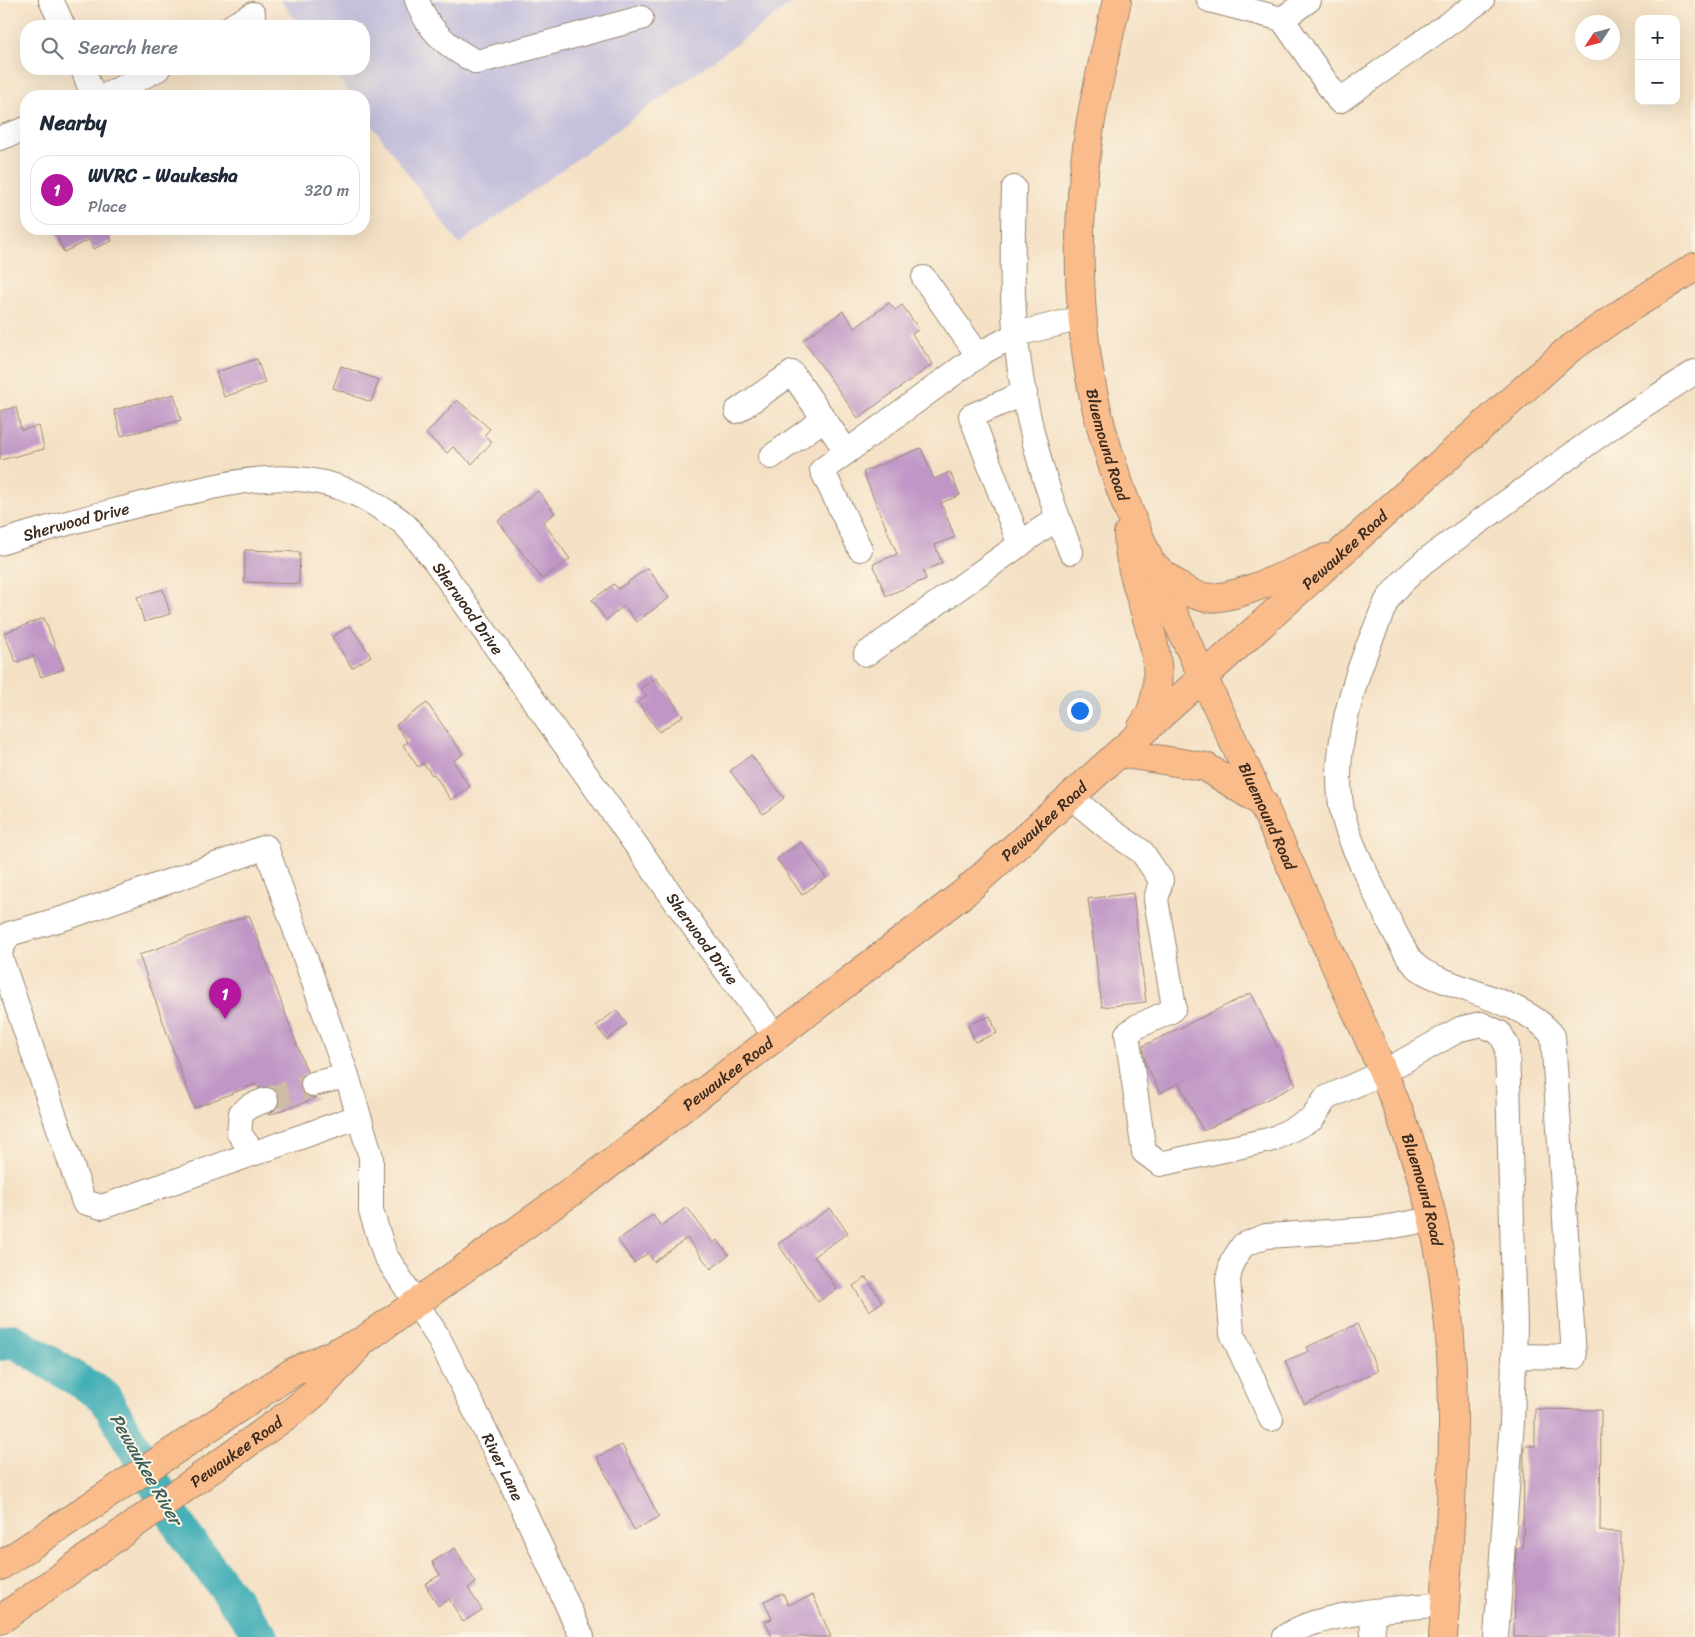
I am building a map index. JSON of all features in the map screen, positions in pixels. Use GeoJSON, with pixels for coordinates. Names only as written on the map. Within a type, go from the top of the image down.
{"type":"FeatureCollection","features":[{"type":"Feature","properties":{"kind":"main road","name":"Bluemound Road"},"geometry":{"type":"LineString","coordinates":[[1117,0],[1093,107],[1084,170],[1080,261],[1082,318],[1089,371],[1098,411],[1129,508],[1151,563],[1264,804],[1384,1072],[1415,1155],[1432,1219],[1449,1318],[1453,1398],[1443,1637]]}},
{"type":"Feature","properties":{"kind":"main road","name":"Pewaukee Road"},"geometry":{"type":"LineString","coordinates":[[0,1566],[293,1372],[364,1340],[590,1178],[964,894],[1342,551],[1568,350],[1626,310],[1695,267]]}},
{"type":"Feature","properties":{"kind":"main road"},"geometry":{"type":"LineString","coordinates":[[1129,508],[1130,559],[1159,670],[1155,703],[1126,748],[1206,767],[1264,804]]}},
{"type":"Feature","properties":{"kind":"main road"},"geometry":{"type":"LineString","coordinates":[[1151,563],[1187,591],[1211,598],[1242,592],[1342,551]]}},
{"type":"Feature","properties":{"kind":"main road","name":"Pewaukee Road"},"geometry":{"type":"LineString","coordinates":[[0,1620],[314,1394],[364,1340]]}},
{"type":"Feature","properties":{"kind":"street"},"geometry":{"type":"LineString","coordinates":[[51,0],[61,20]]}},
{"type":"Feature","properties":{"kind":"street"},"geometry":{"type":"LineString","coordinates":[[417,0],[420,9],[436,34],[455,51],[477,62],[641,18]]}},
{"type":"Feature","properties":{"kind":"street"},"geometry":{"type":"LineString","coordinates":[[1209,0],[1282,20],[1339,101],[1482,0]]}},
{"type":"Feature","properties":{"kind":"street"},"geometry":{"type":"LineString","coordinates":[[1282,20],[1309,0]]}},
{"type":"Feature","properties":{"kind":"street"},"geometry":{"type":"LineString","coordinates":[[243,20],[254,14]]}},
{"type":"Feature","properties":{"kind":"street"},"geometry":{"type":"LineString","coordinates":[[85,75],[91,90]]}},
{"type":"Feature","properties":{"kind":"street"},"geometry":{"type":"LineString","coordinates":[[117,90],[146,75]]}},
{"type":"Feature","properties":{"kind":"street"},"geometry":{"type":"LineString","coordinates":[[0,138],[20,131]]}},
{"type":"Feature","properties":{"kind":"street"},"geometry":{"type":"LineString","coordinates":[[1014,188],[1013,297],[1025,393],[1042,470],[1057,518],[1071,552]]}},
{"type":"Feature","properties":{"kind":"street"},"geometry":{"type":"LineString","coordinates":[[924,278],[978,355]]}},
{"type":"Feature","properties":{"kind":"street"},"geometry":{"type":"LineString","coordinates":[[860,549],[822,470],[978,355],[1017,334],[1082,318]]}},
{"type":"Feature","properties":{"kind":"street"},"geometry":{"type":"LineString","coordinates":[[1514,1356],[1574,1357],[1553,1036],[1546,1027],[1522,1012],[1437,978],[1416,966],[1384,911],[1361,862],[1342,811],[1339,777],[1342,741],[1352,694],[1368,645],[1387,601],[1405,579],[1425,561],[1612,426],[1695,372]]}},
{"type":"Feature","properties":{"kind":"street"},"geometry":{"type":"LineString","coordinates":[[737,411],[792,373],[847,452]]}},
{"type":"Feature","properties":{"kind":"street"},"geometry":{"type":"LineString","coordinates":[[1020,545],[970,416],[1025,393]]}},
{"type":"Feature","properties":{"kind":"street"},"geometry":{"type":"LineString","coordinates":[[771,457],[824,419]]}},
{"type":"Feature","properties":{"kind":"street","name":"Sherwood Drive"},"geometry":{"type":"LineString","coordinates":[[0,543],[37,530],[247,480],[277,478],[313,481],[351,491],[366,498],[403,522],[434,561],[701,937],[776,1037]]}},
{"type":"Feature","properties":{"kind":"street"},"geometry":{"type":"LineString","coordinates":[[866,654],[1057,518]]}},
{"type":"Feature","properties":{"kind":"street"},"geometry":{"type":"LineString","coordinates":[[1071,797],[1113,832],[1127,839],[1142,852],[1161,880],[1156,900],[1174,1007],[1171,1011],[1138,1026],[1127,1034],[1144,1152],[1160,1164],[1273,1139],[1312,1119],[1326,1098],[1384,1072],[1460,1029],[1481,1024],[1500,1032],[1507,1046],[1514,1356],[1512,1422],[1496,1637]]}},
{"type":"Feature","properties":{"kind":"street","name":"River Lane"},"geometry":{"type":"LineString","coordinates":[[0,952],[9,934],[68,917],[266,847],[346,1076],[370,1157],[371,1211],[385,1255],[438,1337],[511,1482],[582,1637]]}},
{"type":"Feature","properties":{"kind":"street"},"geometry":{"type":"LineString","coordinates":[[0,956],[84,1202],[102,1207],[357,1117]]}},
{"type":"Feature","properties":{"kind":"street"},"geometry":{"type":"LineString","coordinates":[[314,1084],[346,1076]]}},
{"type":"Feature","properties":{"kind":"street"},"geometry":{"type":"LineString","coordinates":[[253,1153],[239,1133],[241,1113],[250,1106],[266,1100]]}},
{"type":"Feature","properties":{"kind":"street"},"geometry":{"type":"LineString","coordinates":[[1271,1420],[1232,1333],[1228,1280],[1232,1262],[1243,1245],[1266,1236],[1377,1228],[1432,1219]]}},
{"type":"Feature","properties":{"kind":"street"},"geometry":{"type":"LineString","coordinates":[[1285,1637],[1293,1630],[1328,1619],[1445,1604]]}},
{"type":"Feature","properties":{"kind":"street"},"geometry":{"type":"LineString","coordinates":[[1372,1612],[1374,1637]]}},
{"type":"Feature","properties":{"kind":"shaded area"},"geometry":{"type":"Polygon","coordinates":[[[280,0],[797,0],[459,244],[370,122],[370,90],[347,90],[335,75],[370,75],[370,20],[295,20],[280,0]]]}},
{"type":"Feature","properties":{"kind":"building"},"geometry":{"type":"Polygon","coordinates":[[[57,235],[109,235],[112,241],[93,249],[89,240],[64,252],[57,235]]]}},
{"type":"Feature","properties":{"kind":"building"},"geometry":{"type":"Polygon","coordinates":[[[889,303],[895,310],[902,305],[919,329],[912,334],[933,364],[858,418],[803,340],[843,311],[855,328],[889,303]]]}},
{"type":"Feature","properties":{"kind":"building"},"geometry":{"type":"Polygon","coordinates":[[[257,359],[265,383],[224,397],[216,372],[257,359]]]}},
{"type":"Feature","properties":{"kind":"building"},"geometry":{"type":"Polygon","coordinates":[[[341,366],[379,380],[371,402],[333,388],[341,366]]]}},
{"type":"Feature","properties":{"kind":"building"},"geometry":{"type":"Polygon","coordinates":[[[174,394],[181,420],[121,436],[114,410],[174,394]]]}},
{"type":"Feature","properties":{"kind":"building"},"geometry":{"type":"Polygon","coordinates":[[[457,400],[490,429],[484,435],[492,442],[472,464],[453,447],[447,453],[426,434],[457,400]]]}},
{"type":"Feature","properties":{"kind":"building"},"geometry":{"type":"Polygon","coordinates":[[[16,407],[21,430],[39,426],[44,449],[0,460],[0,411],[16,407]]]}},
{"type":"Feature","properties":{"kind":"building"},"geometry":{"type":"Polygon","coordinates":[[[921,448],[934,479],[950,472],[960,495],[941,503],[955,537],[935,545],[942,563],[923,571],[926,579],[886,596],[873,564],[897,554],[863,472],[921,448]]]}},
{"type":"Feature","properties":{"kind":"building"},"geometry":{"type":"Polygon","coordinates":[[[538,491],[555,513],[543,522],[570,559],[542,579],[498,521],[538,491]]]}},
{"type":"Feature","properties":{"kind":"building"},"geometry":{"type":"Polygon","coordinates":[[[245,550],[300,552],[299,584],[244,582],[245,550]]]}},
{"type":"Feature","properties":{"kind":"building"},"geometry":{"type":"Polygon","coordinates":[[[648,568],[669,598],[636,622],[624,606],[606,620],[592,600],[614,584],[618,589],[648,568]]]}},
{"type":"Feature","properties":{"kind":"building"},"geometry":{"type":"Polygon","coordinates":[[[163,589],[170,614],[144,622],[137,597],[163,589]]]}},
{"type":"Feature","properties":{"kind":"building"},"geometry":{"type":"Polygon","coordinates":[[[44,618],[64,669],[41,677],[33,656],[16,662],[4,633],[44,618]]]}},
{"type":"Feature","properties":{"kind":"building"},"geometry":{"type":"Polygon","coordinates":[[[350,626],[371,656],[352,668],[332,637],[350,626]]]}},
{"type":"Feature","properties":{"kind":"building"},"geometry":{"type":"Polygon","coordinates":[[[656,678],[683,716],[659,732],[638,702],[646,696],[641,688],[656,678]]]}},
{"type":"Feature","properties":{"kind":"building"},"geometry":{"type":"Polygon","coordinates":[[[427,703],[463,754],[453,761],[470,787],[451,800],[434,774],[432,775],[423,763],[418,767],[403,745],[408,742],[396,725],[427,703]]]}},
{"type":"Feature","properties":{"kind":"building"},"geometry":{"type":"Polygon","coordinates":[[[751,755],[784,798],[763,814],[730,771],[751,755]]]}},
{"type":"Feature","properties":{"kind":"building"},"geometry":{"type":"Polygon","coordinates":[[[801,842],[826,878],[802,895],[777,859],[801,842]]]}},
{"type":"Feature","properties":{"kind":"building"},"geometry":{"type":"Polygon","coordinates":[[[1133,893],[1146,1002],[1102,1007],[1088,899],[1133,893]]]}},
{"type":"Feature","properties":{"kind":"building"},"geometry":{"type":"Polygon","coordinates":[[[249,915],[307,1072],[300,1080],[300,1088],[309,1097],[317,1098],[268,1115],[277,1108],[280,1102],[279,1095],[269,1087],[258,1088],[256,1084],[194,1108],[139,955],[249,915]]]}},
{"type":"Feature","properties":{"kind":"building"},"geometry":{"type":"Polygon","coordinates":[[[1251,993],[1296,1085],[1203,1131],[1179,1083],[1160,1093],[1145,1063],[1143,1046],[1251,993]]]}},
{"type":"Feature","properties":{"kind":"building"},"geometry":{"type":"Polygon","coordinates":[[[616,1010],[627,1024],[607,1040],[596,1026],[616,1010]]]}},
{"type":"Feature","properties":{"kind":"building"},"geometry":{"type":"Polygon","coordinates":[[[990,1016],[997,1033],[975,1042],[968,1025],[990,1016]]]}},
{"type":"Feature","properties":{"kind":"building"},"geometry":{"type":"Polygon","coordinates":[[[687,1207],[713,1243],[717,1240],[729,1255],[711,1269],[687,1238],[654,1262],[648,1253],[634,1263],[618,1240],[653,1215],[661,1226],[687,1207]]]}},
{"type":"Feature","properties":{"kind":"building"},"geometry":{"type":"Polygon","coordinates":[[[830,1208],[848,1233],[814,1256],[837,1289],[818,1302],[778,1244],[830,1208]]]}},
{"type":"Feature","properties":{"kind":"building"},"geometry":{"type":"Polygon","coordinates":[[[866,1277],[882,1302],[869,1311],[853,1286],[866,1277]]]}},
{"type":"Feature","properties":{"kind":"building"},"geometry":{"type":"Polygon","coordinates":[[[1357,1324],[1378,1371],[1304,1404],[1285,1361],[1309,1351],[1307,1347],[1357,1324]]]}},
{"type":"Feature","properties":{"kind":"building"},"geometry":{"type":"Polygon","coordinates":[[[1535,1409],[1601,1410],[1600,1531],[1621,1532],[1620,1637],[1514,1637],[1516,1548],[1523,1548],[1524,1446],[1535,1446],[1535,1409]]]}},
{"type":"Feature","properties":{"kind":"building"},"geometry":{"type":"Polygon","coordinates":[[[622,1445],[659,1517],[634,1530],[597,1457],[622,1445]]]}},
{"type":"Feature","properties":{"kind":"building"},"geometry":{"type":"Polygon","coordinates":[[[455,1548],[476,1583],[468,1588],[482,1610],[463,1622],[449,1599],[438,1606],[425,1584],[440,1575],[432,1562],[455,1548]]]}},
{"type":"Feature","properties":{"kind":"building"},"geometry":{"type":"Polygon","coordinates":[[[783,1593],[788,1605],[813,1595],[831,1637],[772,1637],[765,1621],[772,1619],[764,1601],[783,1593]]]}},
{"type":"Feature","properties":{"kind":"waterway","name":"Pewaukee River"},"geometry":{"type":"LineString","coordinates":[[0,1344],[12,1340],[104,1396],[184,1534],[262,1637]]}},
{"type":"Feature","properties":{"kind":"tunnel"},"geometry":{"type":"LineString","coordinates":[[266,1100],[313,1084]]}},
{"type":"Feature","properties":{"kind":"place","name":"WVRC - Waukesha"},"geometry":{"type":"Point","coordinates":[225,1019]}}]}
